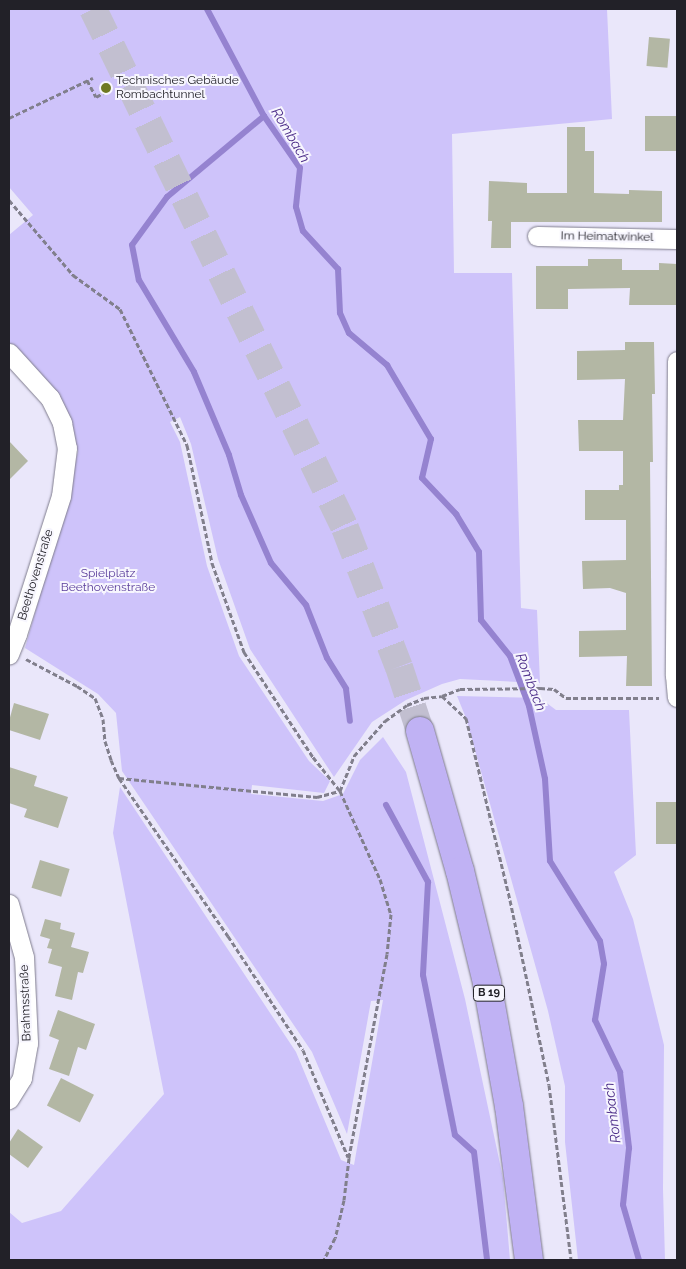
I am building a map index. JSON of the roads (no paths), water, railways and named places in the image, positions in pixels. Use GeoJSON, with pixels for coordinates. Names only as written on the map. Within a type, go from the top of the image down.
{"type":"FeatureCollection","features":[{"type":"Feature","properties":{"kind":"highway","name":"B 19"},"geometry":{"type":"LineString","coordinates":[[420,731],[458,862],[487,983],[510,1106],[529,1260]]}},
{"type":"Feature","properties":{"kind":"street","name":"Im Heimatwinkel"},"geometry":{"type":"LineString","coordinates":[[537,236],[677,238]]}},
{"type":"Feature","properties":{"kind":"street","name":"Beethovenstraße"},"geometry":{"type":"LineString","coordinates":[[9,353],[50,398],[62,423],[67,448],[61,496],[11,641]]}},
{"type":"Feature","properties":{"kind":"street"},"geometry":{"type":"LineString","coordinates":[[677,361],[675,635],[677,697]]}},
{"type":"Feature","properties":{"kind":"street","name":"Brahmsstraße"},"geometry":{"type":"LineString","coordinates":[[9,904],[24,957],[28,1043],[22,1078],[9,1099]]}},
{"type":"Feature","properties":{"kind":"waterway","name":"Rombach"},"geometry":{"type":"LineString","coordinates":[[207,9],[264,116],[300,168],[296,207],[303,231],[338,269],[340,313],[349,333],[387,365],[431,439],[422,478],[456,514],[479,552],[481,620],[510,656],[529,706],[545,779],[550,861],[600,941],[604,964],[595,1020],[620,1072],[629,1148],[623,1205],[639,1260]]}},
{"type":"Feature","properties":{"kind":"waterway"},"geometry":{"type":"LineString","coordinates":[[264,116],[167,197],[132,245],[139,280],[194,372],[229,455],[241,495],[271,563],[306,605],[327,658],[346,689],[350,721]]}},
{"type":"Feature","properties":{"kind":"waterway"},"geometry":{"type":"LineString","coordinates":[[386,805],[428,882],[423,975],[455,1135],[474,1152],[487,1260]]}},
{"type":"Feature","properties":{"kind":"tunnel"},"geometry":{"type":"LineString","coordinates":[[93,9],[345,528],[399,667],[420,731]]}},
{"type":"Feature","properties":{"kind":"place","name":"Technisches Gebäude Rombachtunnel"},"geometry":{"type":"Point","coordinates":[106,88]}},
{"type":"Feature","properties":{"kind":"park label","name":"Spielplatz Beethovenstraße"},"geometry":{"type":"Point","coordinates":[108,581]}}]}
